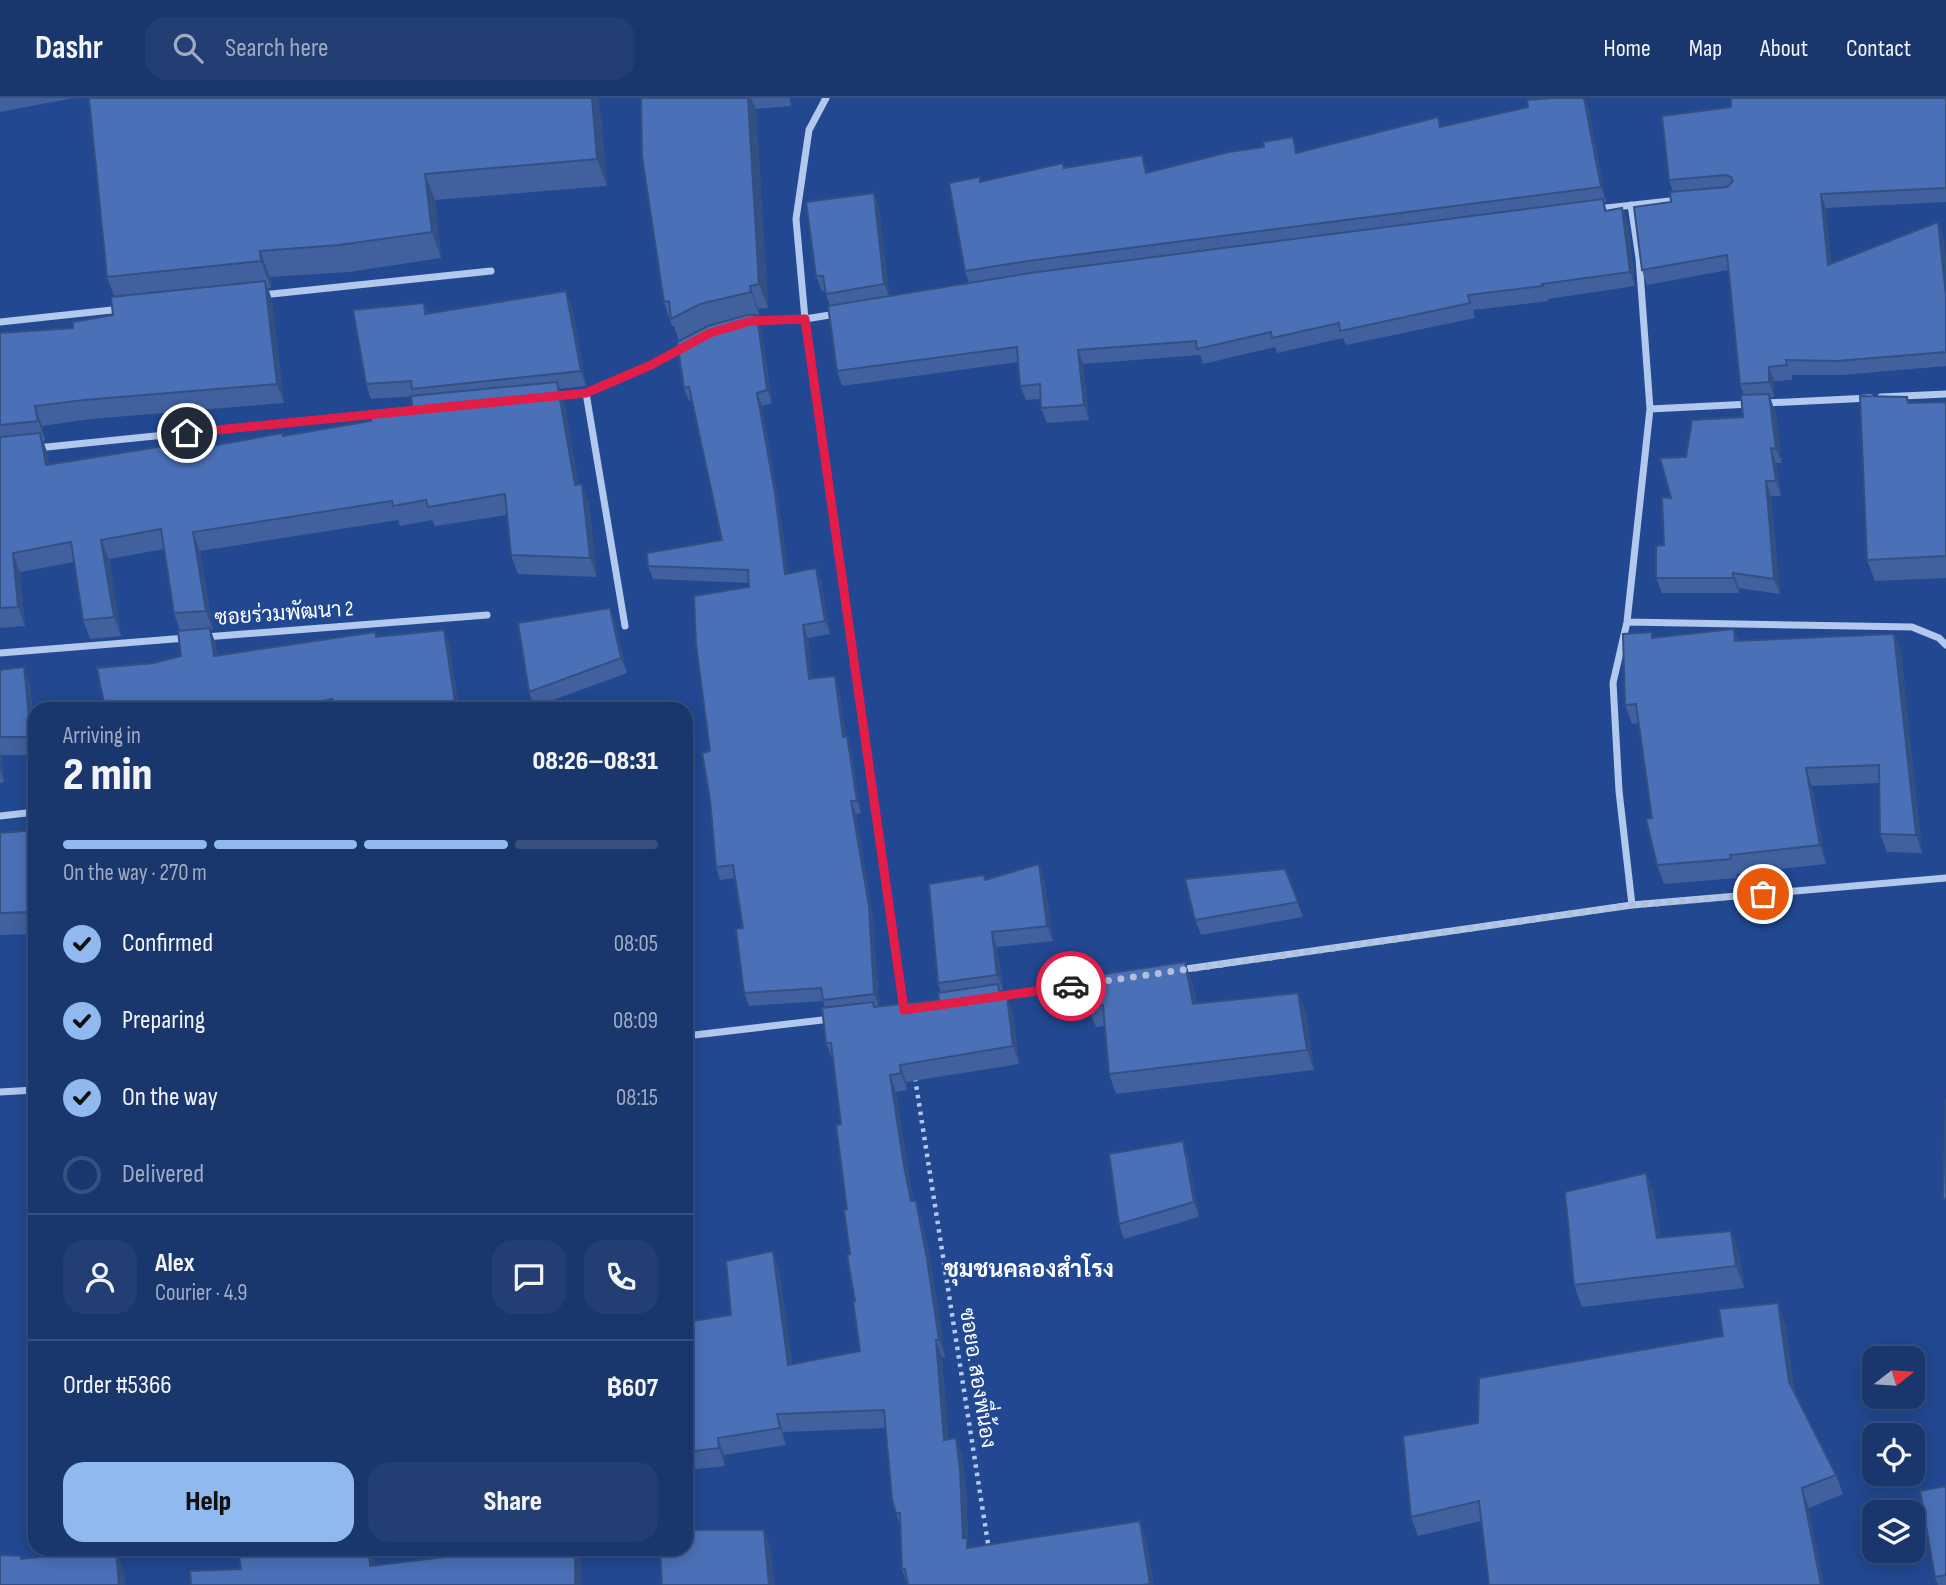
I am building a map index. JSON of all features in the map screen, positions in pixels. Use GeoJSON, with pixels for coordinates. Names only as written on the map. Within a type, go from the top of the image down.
{"type":"FeatureCollection","features":[{"type":"Feature","properties":{"kind":"street"},"geometry":{"type":"LineString","coordinates":[[826,98],[809,130],[796,219],[805,319],[904,1010]]}},
{"type":"Feature","properties":{"kind":"street"},"geometry":{"type":"LineString","coordinates":[[1589,210],[1694,198]]}},
{"type":"Feature","properties":{"kind":"street"},"geometry":{"type":"LineString","coordinates":[[1631,205],[1639,258],[1650,409],[1627,622],[1613,683],[1619,791],[1632,905]]}},
{"type":"Feature","properties":{"kind":"street"},"geometry":{"type":"LineString","coordinates":[[259,295],[491,271]]}},
{"type":"Feature","properties":{"kind":"street"},"geometry":{"type":"LineString","coordinates":[[0,322],[136,308]]}},
{"type":"Feature","properties":{"kind":"street"},"geometry":{"type":"LineString","coordinates":[[741,324],[751,321],[805,319],[846,312]]}},
{"type":"Feature","properties":{"kind":"street"},"geometry":{"type":"LineString","coordinates":[[545,397],[586,393],[651,365],[687,345]]}},
{"type":"Feature","properties":{"kind":"street"},"geometry":{"type":"LineString","coordinates":[[586,393],[625,626]]}},
{"type":"Feature","properties":{"kind":"street"},"geometry":{"type":"LineString","coordinates":[[1650,409],[1946,394]]}},
{"type":"Feature","properties":{"kind":"street"},"geometry":{"type":"LineString","coordinates":[[27,449],[423,410]]}},
{"type":"Feature","properties":{"kind":"street","name":"ซอยร่วมพัฒนา 2"},"geometry":{"type":"LineString","coordinates":[[0,653],[487,615]]}},
{"type":"Feature","properties":{"kind":"street"},"geometry":{"type":"LineString","coordinates":[[1627,622],[1912,627],[1939,638],[1946,645]]}},
{"type":"Feature","properties":{"kind":"street"},"geometry":{"type":"LineString","coordinates":[[0,816],[28,813]]}},
{"type":"Feature","properties":{"kind":"street"},"geometry":{"type":"LineString","coordinates":[[1165,972],[1632,905],[1946,878]]}},
{"type":"Feature","properties":{"kind":"street"},"geometry":{"type":"LineString","coordinates":[[986,998],[1096,982]]}},
{"type":"Feature","properties":{"kind":"street"},"geometry":{"type":"LineString","coordinates":[[890,1012],[918,1008]]}},
{"type":"Feature","properties":{"kind":"street"},"geometry":{"type":"LineString","coordinates":[[693,1035],[836,1018]]}},
{"type":"Feature","properties":{"kind":"street"},"geometry":{"type":"LineString","coordinates":[[0,1092],[28,1090]]}},
{"type":"Feature","properties":{"kind":"path","name":"ซอยอ. สองพี่น้อง"},"geometry":{"type":"LineString","coordinates":[[913,1065],[991,1560]]}},
{"type":"Feature","properties":{"kind":"building"},"geometry":{"type":"Polygon","coordinates":[[[89,98],[592,98],[597,159],[425,174],[432,232],[339,245],[260,251],[261,261],[107,277],[89,98]]]}},
{"type":"Feature","properties":{"kind":"building"},"geometry":{"type":"Polygon","coordinates":[[[641,98],[748,98],[759,284],[750,286],[751,292],[700,304],[671,319],[669,301],[664,302],[642,156],[641,98]]]}},
{"type":"Feature","properties":{"kind":"building"},"geometry":{"type":"Polygon","coordinates":[[[1584,98],[1601,187],[965,271],[949,183],[980,177],[980,182],[1063,163],[1064,168],[1142,155],[1146,173],[1229,152],[1264,147],[1263,142],[1293,137],[1296,153],[1438,117],[1440,127],[1528,107],[1527,100],[1584,98]]]}},
{"type":"Feature","properties":{"kind":"building"},"geometry":{"type":"Polygon","coordinates":[[[1731,98],[1946,98],[1946,188],[1821,194],[1828,265],[1938,222],[1946,296],[1946,352],[1837,361],[1786,360],[1787,365],[1769,367],[1769,382],[1740,384],[1727,255],[1642,270],[1634,207],[1671,202],[1670,192],[1727,187],[1733,181],[1726,175],[1669,180],[1662,116],[1731,107],[1731,98]]]}},
{"type":"Feature","properties":{"kind":"building"},"geometry":{"type":"Polygon","coordinates":[[[874,193],[884,284],[826,294],[823,276],[816,276],[806,202],[874,193]]]}},
{"type":"Feature","properties":{"kind":"building"},"geometry":{"type":"Polygon","coordinates":[[[1603,199],[1605,211],[1622,208],[1630,272],[1468,295],[1470,303],[1340,331],[1339,323],[1272,338],[1271,332],[1197,349],[1196,341],[1078,350],[1084,405],[1041,408],[1040,384],[1020,386],[1017,347],[837,371],[828,306],[1030,273],[1603,199]]]}},
{"type":"Feature","properties":{"kind":"building"},"geometry":{"type":"Polygon","coordinates":[[[265,281],[277,384],[35,406],[38,421],[0,425],[0,333],[73,328],[73,322],[113,315],[111,297],[265,281]]]}},
{"type":"Feature","properties":{"kind":"building"},"geometry":{"type":"Polygon","coordinates":[[[566,291],[581,371],[412,389],[411,381],[366,384],[353,310],[424,303],[425,314],[566,291]]]}},
{"type":"Feature","properties":{"kind":"building"},"geometry":{"type":"Polygon","coordinates":[[[756,315],[760,337],[767,390],[757,393],[775,493],[785,574],[816,568],[825,621],[803,625],[809,679],[835,676],[843,737],[847,736],[857,801],[851,801],[869,906],[874,994],[823,1000],[821,988],[744,993],[736,929],[743,928],[733,865],[716,867],[710,799],[702,753],[710,751],[696,644],[694,596],[749,587],[748,570],[648,566],[647,553],[722,540],[689,387],[684,388],[677,342],[708,326],[756,315]]]}},
{"type":"Feature","properties":{"kind":"building"},"geometry":{"type":"Polygon","coordinates":[[[557,382],[575,485],[582,484],[590,558],[511,555],[505,494],[428,507],[426,500],[393,506],[392,501],[193,532],[206,611],[174,613],[161,529],[101,540],[114,617],[83,620],[71,542],[13,553],[18,607],[0,608],[0,437],[40,433],[46,465],[183,443],[184,451],[371,421],[371,417],[413,410],[411,396],[557,382]]]}},
{"type":"Feature","properties":{"kind":"building"},"geometry":{"type":"Polygon","coordinates":[[[1769,394],[1776,449],[1771,448],[1776,481],[1766,481],[1774,579],[1733,573],[1733,578],[1656,578],[1656,546],[1664,545],[1662,497],[1671,498],[1660,458],[1686,457],[1692,420],[1743,417],[1741,395],[1769,394]]]}},
{"type":"Feature","properties":{"kind":"building"},"geometry":{"type":"Polygon","coordinates":[[[1860,396],[1907,397],[1908,403],[1946,402],[1946,556],[1867,560],[1860,396]]]}},
{"type":"Feature","properties":{"kind":"building"},"geometry":{"type":"Polygon","coordinates":[[[610,608],[621,658],[529,692],[518,623],[610,608]]]}},
{"type":"Feature","properties":{"kind":"building"},"geometry":{"type":"Polygon","coordinates":[[[210,628],[214,656],[375,632],[376,637],[444,630],[455,702],[332,702],[332,699],[319,702],[104,702],[97,668],[154,663],[181,656],[178,631],[210,628]]]}},
{"type":"Feature","properties":{"kind":"building"},"geometry":{"type":"Polygon","coordinates":[[[1734,629],[1735,641],[1894,634],[1916,835],[1880,834],[1879,765],[1806,768],[1820,845],[1730,855],[1731,859],[1657,865],[1646,819],[1652,818],[1636,704],[1625,705],[1623,634],[1652,632],[1652,638],[1734,629]]]}},
{"type":"Feature","properties":{"kind":"building"},"geometry":{"type":"Polygon","coordinates":[[[24,667],[28,737],[0,737],[0,670],[24,667]]]}},
{"type":"Feature","properties":{"kind":"building"},"geometry":{"type":"Polygon","coordinates":[[[28,831],[28,912],[0,913],[0,833],[28,831]]]}},
{"type":"Feature","properties":{"kind":"building"},"geometry":{"type":"Polygon","coordinates":[[[1039,864],[1047,926],[992,932],[997,975],[938,983],[929,884],[984,875],[985,880],[1039,864]]]}},
{"type":"Feature","properties":{"kind":"building"},"geometry":{"type":"Polygon","coordinates":[[[1285,869],[1298,902],[1195,920],[1185,879],[1285,869]]]}},
{"type":"Feature","properties":{"kind":"building"},"geometry":{"type":"Polygon","coordinates":[[[1185,962],[1193,1004],[1298,993],[1307,1050],[1109,1074],[1103,1005],[1088,1006],[1084,977],[1185,962]]]}},
{"type":"Feature","properties":{"kind":"building"},"geometry":{"type":"Polygon","coordinates":[[[998,984],[1000,997],[1007,996],[1013,1046],[900,1065],[901,1073],[890,1075],[911,1201],[916,1201],[927,1259],[939,1340],[936,1340],[944,1440],[956,1438],[963,1538],[967,1538],[967,1548],[1140,1521],[1150,1584],[908,1585],[905,1569],[902,1569],[900,1513],[896,1513],[892,1499],[884,1410],[777,1414],[780,1428],[718,1438],[719,1448],[693,1451],[693,1321],[731,1315],[726,1261],[773,1251],[788,1365],[860,1351],[847,1255],[850,1254],[844,1210],[847,1209],[836,1125],[841,1124],[831,1043],[826,1043],[822,1008],[873,1002],[874,1007],[939,1000],[938,993],[998,984]]]}},
{"type":"Feature","properties":{"kind":"building"},"geometry":{"type":"Polygon","coordinates":[[[1946,1099],[1946,1199],[1943,1199],[1946,1099]]]}},
{"type":"Feature","properties":{"kind":"building"},"geometry":{"type":"Polygon","coordinates":[[[1183,1141],[1194,1202],[1119,1224],[1109,1154],[1183,1141]]]}},
{"type":"Feature","properties":{"kind":"building"},"geometry":{"type":"Polygon","coordinates":[[[1646,1173],[1657,1238],[1731,1231],[1736,1266],[1574,1285],[1565,1192],[1646,1173]]]}},
{"type":"Feature","properties":{"kind":"building"},"geometry":{"type":"Polygon","coordinates":[[[1778,1303],[1789,1382],[1836,1475],[1802,1488],[1821,1585],[1489,1585],[1479,1501],[1411,1517],[1403,1436],[1478,1423],[1479,1378],[1723,1336],[1719,1309],[1778,1303]]]}},
{"type":"Feature","properties":{"kind":"building"},"geometry":{"type":"Polygon","coordinates":[[[1946,1486],[1946,1575],[1935,1577],[1925,1520],[1925,1500],[1922,1500],[1920,1491],[1946,1486]]]}},
{"type":"Feature","properties":{"kind":"building"},"geometry":{"type":"Polygon","coordinates":[[[693,1530],[764,1530],[769,1585],[662,1585],[660,1556],[693,1556],[693,1530]]]}},
{"type":"Feature","properties":{"kind":"building"},"geometry":{"type":"Polygon","coordinates":[[[0,1555],[21,1556],[21,1559],[117,1556],[119,1585],[0,1585],[0,1555]]]}},
{"type":"Feature","properties":{"kind":"building"},"geometry":{"type":"Polygon","coordinates":[[[239,1556],[369,1556],[370,1566],[453,1556],[575,1556],[575,1585],[191,1585],[190,1571],[241,1569],[239,1556]]]}},
{"type":"Feature","properties":{"kind":"way so far"},"geometry":{"type":"LineString","coordinates":[[1071,986],[1632,905],[1763,894]]}},
{"type":"Feature","properties":{"kind":"district","name":"ชุมชนคลองสำโรง"},"geometry":{"type":"Point","coordinates":[1029,1269]}},
{"type":"Feature","properties":{"kind":"route"},"geometry":{"type":"LineString","coordinates":[[187,433],[586,393],[651,365],[710,333],[751,321],[805,319],[904,1010],[1071,986]]}}]}
